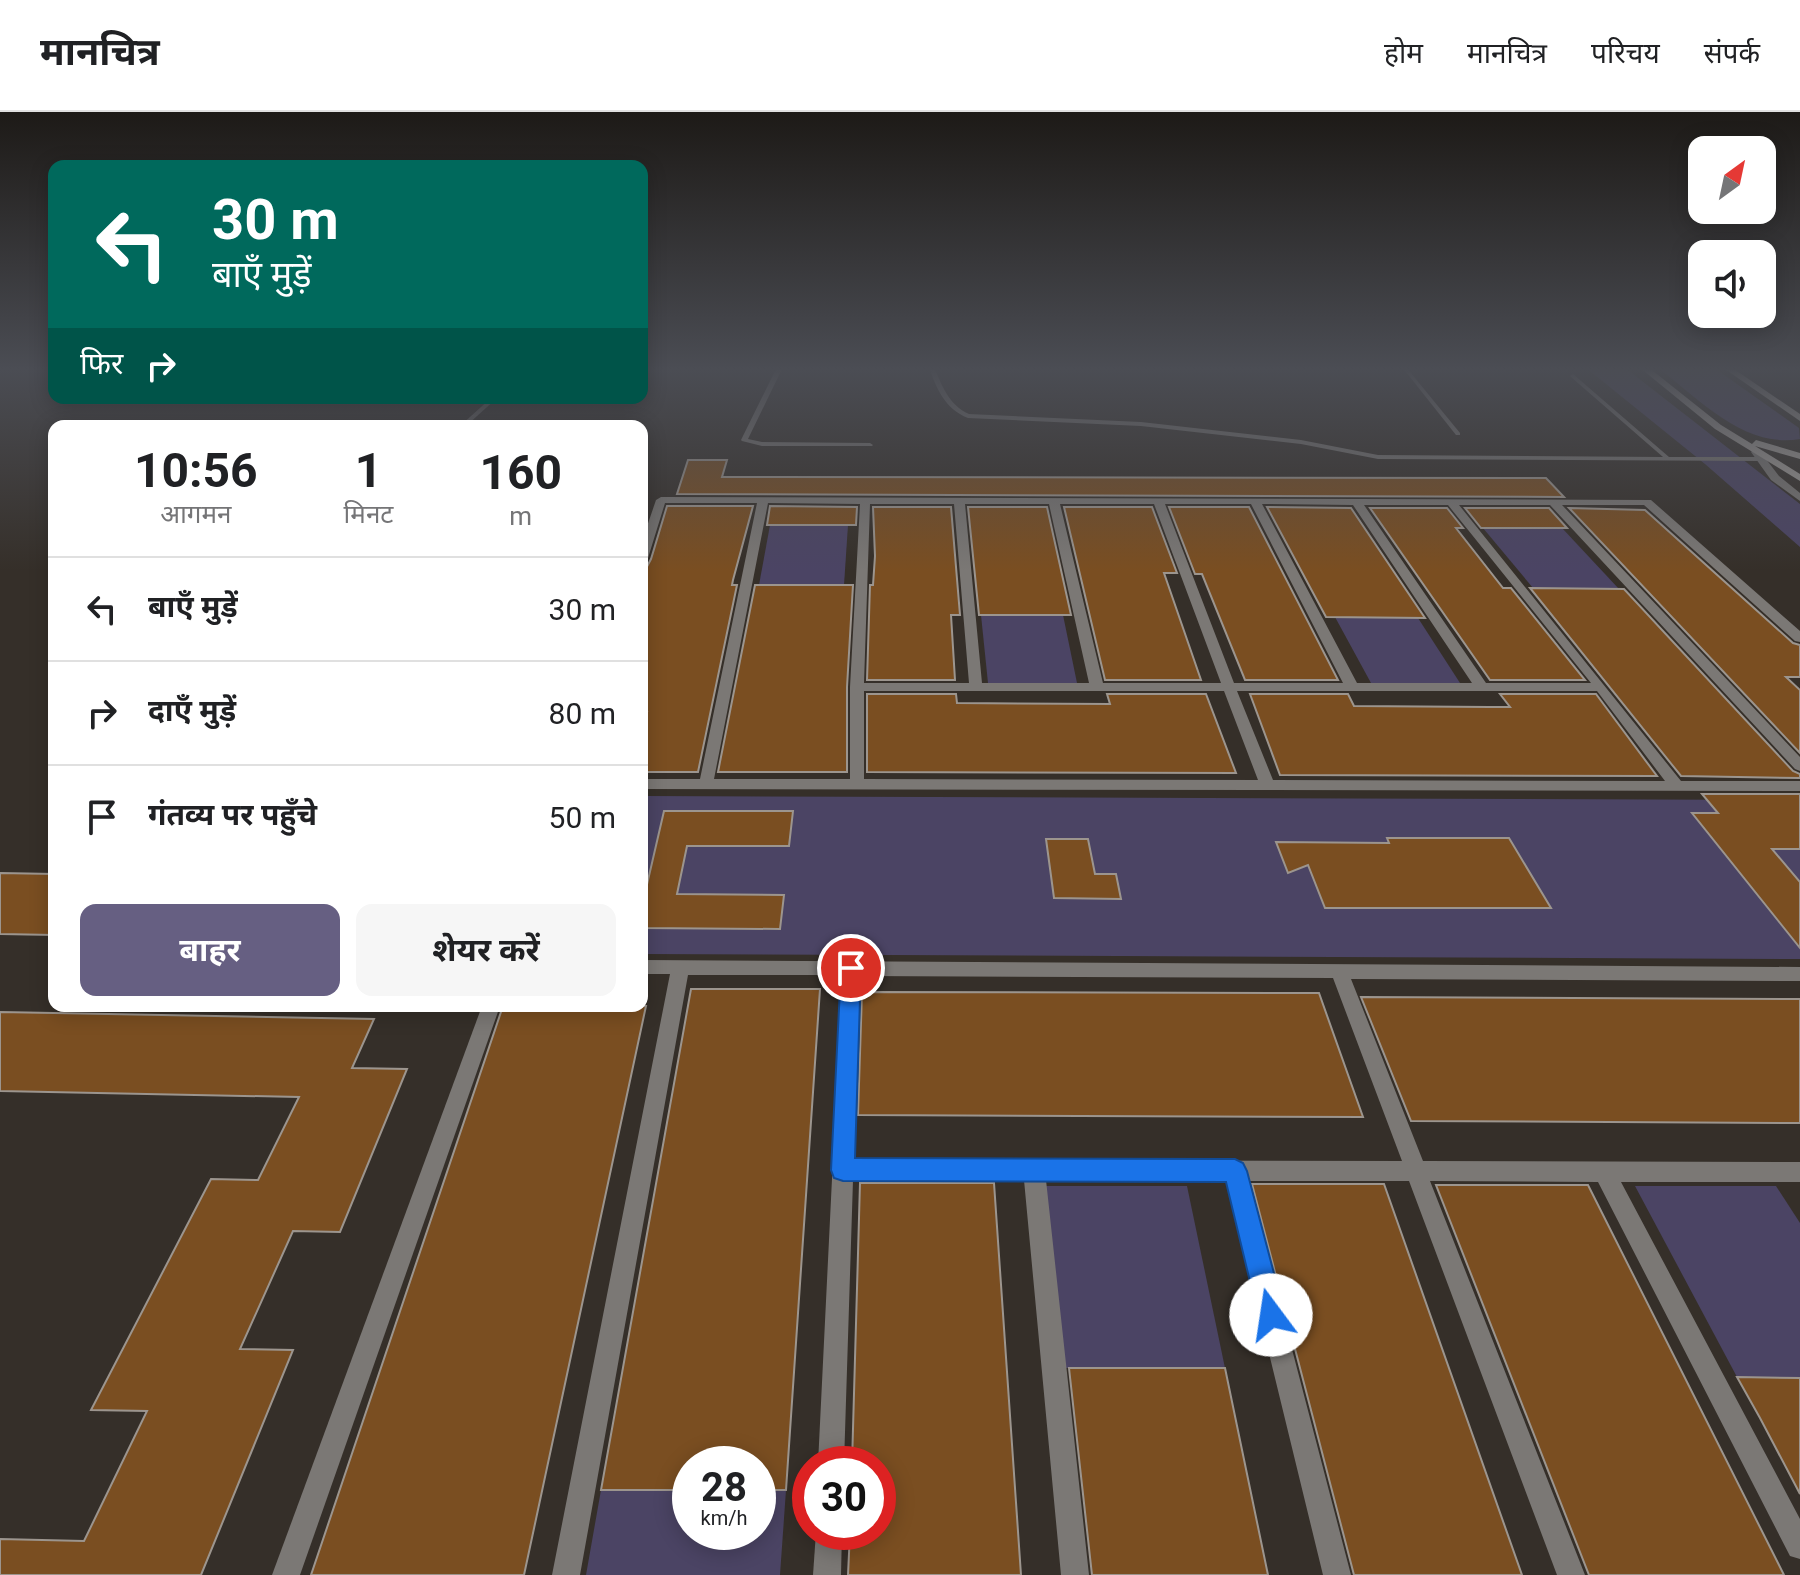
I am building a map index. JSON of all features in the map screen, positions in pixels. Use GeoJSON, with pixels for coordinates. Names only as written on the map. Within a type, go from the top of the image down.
{"type":"FeatureCollection","features":[{"type":"Feature","properties":{"kind":"main road"},"geometry":{"type":"LineString","coordinates":[[1730,435],[1758,456],[1800,478]]}},
{"type":"Feature","properties":{"kind":"main road"},"geometry":{"type":"LineString","coordinates":[[1739,435],[1800,456]]}},
{"type":"Feature","properties":{"kind":"street"},"geometry":{"type":"LineString","coordinates":[[1758,456],[1775,478],[1800,498]]}},
{"type":"Feature","properties":{"kind":"street"},"geometry":{"type":"LineString","coordinates":[[648,540],[661,500],[1647,502],[1800,638]]}},
{"type":"Feature","properties":{"kind":"street"},"geometry":{"type":"LineString","coordinates":[[706,784],[763,500]]}},
{"type":"Feature","properties":{"kind":"street"},"geometry":{"type":"LineString","coordinates":[[857,784],[857,687],[865,501]]}},
{"type":"Feature","properties":{"kind":"street"},"geometry":{"type":"LineString","coordinates":[[959,501],[976,687]]}},
{"type":"Feature","properties":{"kind":"street"},"geometry":{"type":"LineString","coordinates":[[1054,501],[1097,687]]}},
{"type":"Feature","properties":{"kind":"street"},"geometry":{"type":"LineString","coordinates":[[1158,501],[1267,785]]}},
{"type":"Feature","properties":{"kind":"street"},"geometry":{"type":"LineString","coordinates":[[1255,502],[1352,687]]}},
{"type":"Feature","properties":{"kind":"street"},"geometry":{"type":"LineString","coordinates":[[1357,502],[1482,687]]}},
{"type":"Feature","properties":{"kind":"street"},"geometry":{"type":"LineString","coordinates":[[1451,502],[1677,786]]}},
{"type":"Feature","properties":{"kind":"street"},"geometry":{"type":"LineString","coordinates":[[1553,502],[1800,766]]}},
{"type":"Feature","properties":{"kind":"street"},"geometry":{"type":"LineString","coordinates":[[857,687],[1601,687]]}},
{"type":"Feature","properties":{"kind":"street"},"geometry":{"type":"LineString","coordinates":[[648,784],[1800,786]]}},
{"type":"Feature","properties":{"kind":"street"},"geometry":{"type":"LineString","coordinates":[[648,967],[1800,974]]}},
{"type":"Feature","properties":{"kind":"street"},"geometry":{"type":"LineString","coordinates":[[566,1575],[680,967]]}},
{"type":"Feature","properties":{"kind":"street"},"geometry":{"type":"LineString","coordinates":[[832,1446],[851,968]]}},
{"type":"Feature","properties":{"kind":"street"},"geometry":{"type":"LineString","coordinates":[[1339,971],[1571,1575]]}},
{"type":"Feature","properties":{"kind":"street"},"geometry":{"type":"LineString","coordinates":[[286,1575],[489,1012]]}},
{"type":"Feature","properties":{"kind":"street"},"geometry":{"type":"LineString","coordinates":[[843,1170],[1799,1173]]}},
{"type":"Feature","properties":{"kind":"street"},"geometry":{"type":"LineString","coordinates":[[1034,1170],[1075,1575]]}},
{"type":"Feature","properties":{"kind":"street"},"geometry":{"type":"LineString","coordinates":[[1235,1171],[1337,1575]]}},
{"type":"Feature","properties":{"kind":"street"},"geometry":{"type":"LineString","coordinates":[[1604,1171],[1800,1546]]}},
{"type":"Feature","properties":{"kind":"street"},"geometry":{"type":"LineString","coordinates":[[827,1575],[828,1550]]}},
{"type":"Feature","properties":{"kind":"lane"},"geometry":{"type":"LineString","coordinates":[[746,435],[744,440],[762,444],[870,445]]}},
{"type":"Feature","properties":{"kind":"lane"},"geometry":{"type":"LineString","coordinates":[[1241,435],[1301,442],[1378,457],[1758,456]]}},
{"type":"Feature","properties":{"kind":"lane"},"geometry":{"type":"LineString","coordinates":[[1642,435],[1666,456]]}},
{"type":"Feature","properties":{"kind":"shaded area"},"geometry":{"type":"Polygon","coordinates":[[[1669,435],[1712,435],[1800,504],[1800,547],[1669,435]]]}},
{"type":"Feature","properties":{"kind":"shaded area"},"geometry":{"type":"Polygon","coordinates":[[[1800,435],[1800,439],[1779,440],[1760,436],[1800,435]]]}},
{"type":"Feature","properties":{"kind":"shaded area"},"geometry":{"type":"Polygon","coordinates":[[[770,525],[848,525],[844,585],[759,585],[770,525]]]}},
{"type":"Feature","properties":{"kind":"shaded area"},"geometry":{"type":"Polygon","coordinates":[[[1483,528],[1562,528],[1619,589],[1533,588],[1483,528]]]}},
{"type":"Feature","properties":{"kind":"shaded area"},"geometry":{"type":"Polygon","coordinates":[[[981,615],[1063,615],[1077,683],[988,683],[981,615]]]}},
{"type":"Feature","properties":{"kind":"shaded area"},"geometry":{"type":"Polygon","coordinates":[[[1335,617],[1418,618],[1460,683],[1371,683],[1335,617]]]}},
{"type":"Feature","properties":{"kind":"shaded area"},"geometry":{"type":"Polygon","coordinates":[[[648,796],[1800,800],[1800,959],[648,954],[648,796]]]}},
{"type":"Feature","properties":{"kind":"shaded area"},"geometry":{"type":"Polygon","coordinates":[[[1045,1186],[1187,1186],[1225,1368],[1065,1368],[1045,1186]]]}},
{"type":"Feature","properties":{"kind":"shaded area"},"geometry":{"type":"Polygon","coordinates":[[[1635,1186],[1776,1186],[1800,1223],[1800,1378],[1737,1377],[1635,1186]]]}},
{"type":"Feature","properties":{"kind":"shaded area"},"geometry":{"type":"Polygon","coordinates":[[[601,1490],[672,1490],[672,1550],[776,1550],[776,1490],[786,1490],[780,1575],[586,1575],[601,1490]]]}},
{"type":"Feature","properties":{"kind":"building"},"geometry":{"type":"Polygon","coordinates":[[[688,460],[727,460],[722,477],[1546,478],[1564,497],[677,494],[688,460]]]}},
{"type":"Feature","properties":{"kind":"building"},"geometry":{"type":"Polygon","coordinates":[[[667,506],[753,506],[733,580],[732,585],[737,585],[698,772],[648,772],[648,565],[667,506]]]}},
{"type":"Feature","properties":{"kind":"building"},"geometry":{"type":"Polygon","coordinates":[[[770,506],[857,507],[856,525],[767,525],[770,506]]]}},
{"type":"Feature","properties":{"kind":"building"},"geometry":{"type":"Polygon","coordinates":[[[873,507],[951,507],[960,615],[951,615],[955,680],[867,680],[870,585],[873,585],[875,556],[873,507]]]}},
{"type":"Feature","properties":{"kind":"building"},"geometry":{"type":"Polygon","coordinates":[[[968,507],[1047,507],[1071,615],[979,615],[968,507]]]}},
{"type":"Feature","properties":{"kind":"building"},"geometry":{"type":"Polygon","coordinates":[[[1064,507],[1152,507],[1177,573],[1164,573],[1201,680],[1105,680],[1064,507]]]}},
{"type":"Feature","properties":{"kind":"building"},"geometry":{"type":"Polygon","coordinates":[[[1169,507],[1249,507],[1338,680],[1245,680],[1202,574],[1195,574],[1169,507]]]}},
{"type":"Feature","properties":{"kind":"building"},"geometry":{"type":"Polygon","coordinates":[[[1267,507],[1351,508],[1425,618],[1326,617],[1267,507]]]}},
{"type":"Feature","properties":{"kind":"building"},"geometry":{"type":"Polygon","coordinates":[[[1370,508],[1447,508],[1463,528],[1456,528],[1503,588],[1511,588],[1585,680],[1490,680],[1370,508]]]}},
{"type":"Feature","properties":{"kind":"building"},"geometry":{"type":"Polygon","coordinates":[[[1465,508],[1549,508],[1567,528],[1481,528],[1465,508]]]}},
{"type":"Feature","properties":{"kind":"building"},"geometry":{"type":"Polygon","coordinates":[[[1569,508],[1645,510],[1793,643],[1800,645],[1800,677],[1786,677],[1800,690],[1800,753],[1569,508]]]}},
{"type":"Feature","properties":{"kind":"building"},"geometry":{"type":"Polygon","coordinates":[[[755,585],[853,585],[847,687],[847,772],[718,772],[755,585]]]}},
{"type":"Feature","properties":{"kind":"building"},"geometry":{"type":"Polygon","coordinates":[[[1530,588],[1624,589],[1793,771],[1800,774],[1800,778],[1681,776],[1530,588]]]}},
{"type":"Feature","properties":{"kind":"building"},"geometry":{"type":"Polygon","coordinates":[[[867,694],[956,694],[957,703],[1110,704],[1107,694],[1206,694],[1236,773],[867,772],[867,694]]]}},
{"type":"Feature","properties":{"kind":"building"},"geometry":{"type":"Polygon","coordinates":[[[1250,694],[1348,694],[1354,706],[1510,707],[1500,694],[1596,694],[1657,776],[1280,775],[1250,694]]]}},
{"type":"Feature","properties":{"kind":"building"},"geometry":{"type":"Polygon","coordinates":[[[1702,794],[1800,794],[1800,849],[1772,849],[1800,882],[1800,948],[1692,813],[1718,813],[1702,794]]]}},
{"type":"Feature","properties":{"kind":"building"},"geometry":{"type":"Polygon","coordinates":[[[664,811],[793,811],[789,846],[687,846],[677,894],[784,895],[780,929],[648,928],[648,880],[664,811]]]}},
{"type":"Feature","properties":{"kind":"building"},"geometry":{"type":"Polygon","coordinates":[[[1387,838],[1509,838],[1551,908],[1325,908],[1308,865],[1288,873],[1276,842],[1389,843],[1387,838]]]}},
{"type":"Feature","properties":{"kind":"building"},"geometry":{"type":"Polygon","coordinates":[[[1046,839],[1088,839],[1095,874],[1116,874],[1121,899],[1054,898],[1046,839]]]}},
{"type":"Feature","properties":{"kind":"building"},"geometry":{"type":"Polygon","coordinates":[[[0,873],[48,874],[48,935],[0,934],[0,873]]]}},
{"type":"Feature","properties":{"kind":"building"},"geometry":{"type":"Polygon","coordinates":[[[691,989],[820,989],[786,1490],[776,1490],[776,1446],[672,1446],[672,1490],[601,1490],[691,989]]]}},
{"type":"Feature","properties":{"kind":"building"},"geometry":{"type":"Polygon","coordinates":[[[862,992],[1319,993],[1363,1117],[858,1115],[862,992]]]}},
{"type":"Feature","properties":{"kind":"building"},"geometry":{"type":"Polygon","coordinates":[[[1361,997],[1800,999],[1800,1123],[1411,1121],[1361,997]]]}},
{"type":"Feature","properties":{"kind":"building"},"geometry":{"type":"Polygon","coordinates":[[[0,1012],[374,1019],[352,1068],[407,1069],[340,1232],[293,1231],[240,1349],[293,1350],[201,1575],[0,1575],[0,1539],[84,1541],[147,1411],[91,1410],[211,1179],[258,1180],[299,1097],[0,1091],[0,1012]]]}},
{"type":"Feature","properties":{"kind":"building"},"geometry":{"type":"Polygon","coordinates":[[[501,1012],[645,1012],[524,1575],[311,1575],[501,1012]]]}},
{"type":"Feature","properties":{"kind":"building"},"geometry":{"type":"Polygon","coordinates":[[[860,1183],[994,1183],[1021,1575],[848,1575],[849,1550],[896,1550],[896,1446],[853,1446],[860,1183]]]}},
{"type":"Feature","properties":{"kind":"building"},"geometry":{"type":"Polygon","coordinates":[[[1252,1184],[1384,1184],[1522,1575],[1354,1575],[1252,1184]]]}},
{"type":"Feature","properties":{"kind":"building"},"geometry":{"type":"Polygon","coordinates":[[[1436,1185],[1588,1185],[1784,1575],[1589,1575],[1436,1185]]]}},
{"type":"Feature","properties":{"kind":"building"},"geometry":{"type":"Polygon","coordinates":[[[1069,1368],[1225,1368],[1268,1575],[1092,1575],[1069,1368]]]}},
{"type":"Feature","properties":{"kind":"building"},"geometry":{"type":"Polygon","coordinates":[[[1737,1377],[1800,1378],[1800,1494],[1760,1418],[1737,1377]]]}},
{"type":"Feature","properties":{"kind":"route"},"geometry":{"type":"LineString","coordinates":[[851,968],[843,1170],[1235,1171],[1271,1315]]}}]}
